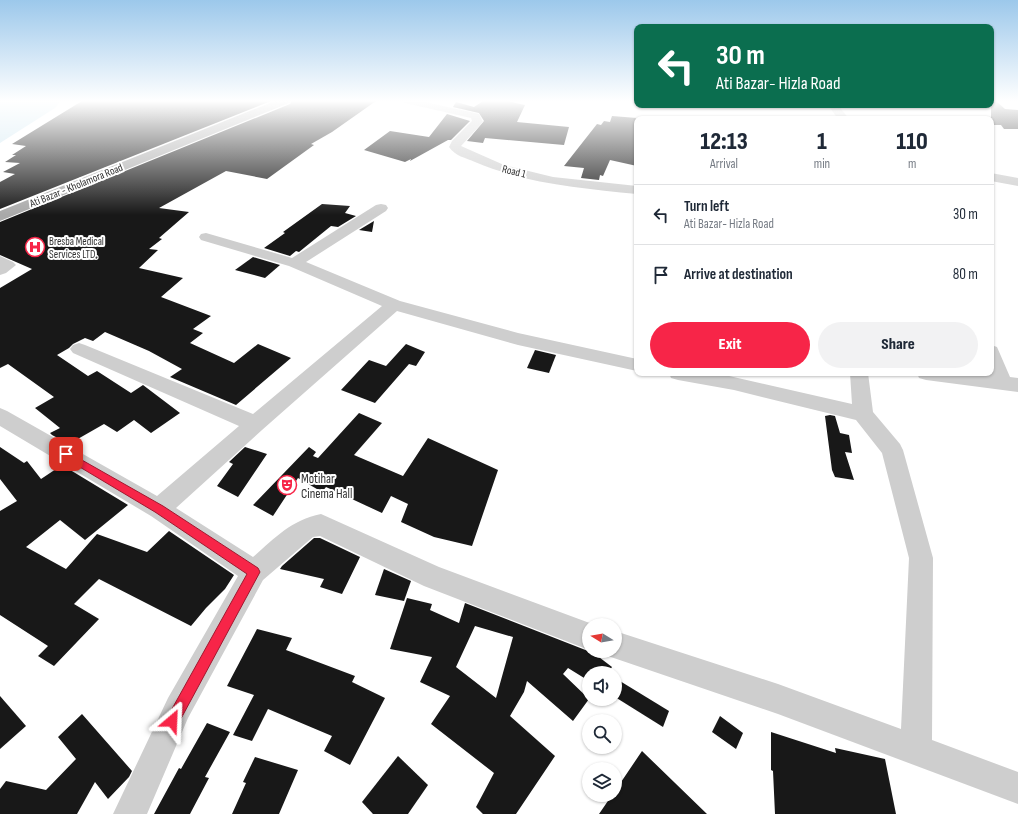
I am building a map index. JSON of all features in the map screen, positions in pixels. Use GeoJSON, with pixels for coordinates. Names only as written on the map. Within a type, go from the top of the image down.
{"type":"FeatureCollection","features":[{"type":"Feature","properties":{"kind":"main road","name":"Ati Bazar - Kholamora Road"},"geometry":{"type":"LineString","coordinates":[[0,216],[191,139]]}},
{"type":"Feature","properties":{"kind":"street","name":"Road 1"},"geometry":{"type":"LineString","coordinates":[[460,139],[456,143],[455,147],[459,151],[500,168],[553,181],[634,190]]}},
{"type":"Feature","properties":{"kind":"street"},"geometry":{"type":"LineString","coordinates":[[994,178],[1018,182]]}},
{"type":"Feature","properties":{"kind":"street"},"geometry":{"type":"LineString","coordinates":[[294,263],[381,208]]}},
{"type":"Feature","properties":{"kind":"street"},"geometry":{"type":"LineString","coordinates":[[206,237],[294,263],[394,305],[518,340],[634,364]]}},
{"type":"Feature","properties":{"kind":"street"},"geometry":{"type":"LineString","coordinates":[[0,260],[8,265],[0,270]]}},
{"type":"Feature","properties":{"kind":"street"},"geometry":{"type":"LineString","coordinates":[[159,509],[255,424],[394,305]]}},
{"type":"Feature","properties":{"kind":"street"},"geometry":{"type":"LineString","coordinates":[[79,349],[164,387],[255,424]]}},
{"type":"Feature","properties":{"kind":"street"},"geometry":{"type":"LineString","coordinates":[[994,356],[1011,384]]}},
{"type":"Feature","properties":{"kind":"street"},"geometry":{"type":"LineString","coordinates":[[693,376],[863,414]]}},
{"type":"Feature","properties":{"kind":"street"},"geometry":{"type":"LineString","coordinates":[[859,376],[863,414],[892,450],[921,558],[916,749]]}},
{"type":"Feature","properties":{"kind":"street"},"geometry":{"type":"LineString","coordinates":[[949,376],[1011,384]]}},
{"type":"Feature","properties":{"kind":"street"},"geometry":{"type":"LineString","coordinates":[[0,416],[159,509],[254,572]]}},
{"type":"Feature","properties":{"kind":"street"},"geometry":{"type":"LineString","coordinates":[[130,814],[178,708],[254,572],[301,531],[310,527],[321,525],[433,577],[582,633]]}},
{"type":"Feature","properties":{"kind":"street"},"geometry":{"type":"LineString","coordinates":[[622,648],[778,699],[1018,788]]}},
{"type":"Feature","properties":{"kind":"water"},"geometry":{"type":"Polygon","coordinates":[[[0,139],[6,139],[0,143],[0,139]]]}},
{"type":"Feature","properties":{"kind":"building"},"geometry":{"type":"Polygon","coordinates":[[[20,139],[176,139],[0,209],[0,182],[15,174],[3,172],[20,163],[5,162],[16,155],[12,155],[26,146],[12,144],[20,139]]]}},
{"type":"Feature","properties":{"kind":"building"},"geometry":{"type":"Polygon","coordinates":[[[204,139],[320,139],[311,144],[314,145],[267,179],[226,171],[159,208],[189,212],[159,238],[162,239],[149,249],[158,250],[139,268],[183,278],[161,297],[211,316],[193,329],[203,333],[190,343],[234,363],[258,344],[291,358],[236,405],[170,377],[182,369],[149,351],[105,332],[93,341],[85,338],[57,355],[88,376],[97,371],[131,393],[143,385],[180,413],[151,433],[134,420],[117,432],[104,424],[69,444],[50,433],[60,428],[35,408],[54,397],[8,364],[0,368],[0,288],[32,269],[0,255],[0,222],[204,139]]]}},
{"type":"Feature","properties":{"kind":"building"},"geometry":{"type":"Polygon","coordinates":[[[379,139],[452,139],[410,161],[411,159],[405,162],[364,150],[379,139]]]}},
{"type":"Feature","properties":{"kind":"building"},"geometry":{"type":"Polygon","coordinates":[[[469,139],[485,139],[483,143],[467,141],[469,139]]]}},
{"type":"Feature","properties":{"kind":"building"},"geometry":{"type":"Polygon","coordinates":[[[496,139],[566,139],[564,145],[496,139]]]}},
{"type":"Feature","properties":{"kind":"building"},"geometry":{"type":"Polygon","coordinates":[[[585,139],[634,139],[634,165],[610,160],[603,176],[600,175],[599,180],[581,178],[584,168],[564,166],[585,139]]]}},
{"type":"Feature","properties":{"kind":"building"},"geometry":{"type":"Polygon","coordinates":[[[322,204],[350,206],[345,213],[356,216],[338,227],[331,226],[299,252],[296,251],[290,256],[264,248],[285,233],[283,232],[322,204]]]}},
{"type":"Feature","properties":{"kind":"building"},"geometry":{"type":"Polygon","coordinates":[[[374,221],[372,232],[359,230],[374,221]]]}},
{"type":"Feature","properties":{"kind":"building"},"geometry":{"type":"Polygon","coordinates":[[[253,257],[280,265],[265,278],[235,270],[253,257]]]}},
{"type":"Feature","properties":{"kind":"building"},"geometry":{"type":"Polygon","coordinates":[[[406,344],[425,352],[416,366],[409,364],[375,403],[341,390],[369,360],[386,366],[406,344]]]}},
{"type":"Feature","properties":{"kind":"building"},"geometry":{"type":"Polygon","coordinates":[[[535,350],[556,355],[549,373],[527,368],[535,350]]]}},
{"type":"Feature","properties":{"kind":"building"},"geometry":{"type":"Polygon","coordinates":[[[359,413],[382,423],[354,455],[403,476],[428,438],[498,470],[472,546],[434,537],[401,522],[408,504],[391,496],[382,513],[326,487],[322,492],[298,478],[273,516],[253,505],[309,447],[316,452],[313,456],[318,458],[359,413]]]}},
{"type":"Feature","properties":{"kind":"building"},"geometry":{"type":"Polygon","coordinates":[[[825,416],[835,416],[840,433],[849,435],[852,453],[845,452],[854,480],[835,477],[832,470],[825,416]]]}},
{"type":"Feature","properties":{"kind":"building"},"geometry":{"type":"Polygon","coordinates":[[[0,447],[24,463],[27,461],[41,479],[62,465],[128,505],[85,540],[60,520],[26,547],[66,569],[97,534],[147,552],[169,531],[234,575],[225,589],[191,626],[99,579],[74,604],[99,619],[54,666],[38,656],[48,646],[0,615],[0,511],[17,501],[0,479],[0,447]]]}},
{"type":"Feature","properties":{"kind":"building"},"geometry":{"type":"Polygon","coordinates":[[[245,447],[267,454],[238,497],[217,486],[233,464],[229,462],[245,447]]]}},
{"type":"Feature","properties":{"kind":"building"},"geometry":{"type":"Polygon","coordinates":[[[314,538],[320,538],[360,557],[342,594],[320,587],[324,579],[280,569],[314,538]]]}},
{"type":"Feature","properties":{"kind":"building"},"geometry":{"type":"Polygon","coordinates":[[[384,569],[411,581],[404,601],[375,595],[384,569]]]}},
{"type":"Feature","properties":{"kind":"building"},"geometry":{"type":"Polygon","coordinates":[[[407,598],[432,604],[430,610],[459,623],[465,603],[582,649],[582,658],[600,658],[611,666],[582,666],[582,677],[568,668],[563,674],[582,692],[582,706],[584,706],[573,721],[527,681],[524,692],[510,716],[555,756],[516,814],[483,814],[476,807],[494,773],[431,724],[450,696],[420,682],[432,657],[390,649],[407,598]],[[475,626],[456,667],[496,698],[513,637],[475,626]]]}},
{"type":"Feature","properties":{"kind":"building"},"geometry":{"type":"Polygon","coordinates":[[[257,629],[292,638],[286,650],[355,676],[352,682],[385,698],[350,765],[324,751],[332,736],[268,709],[252,741],[233,735],[254,695],[227,686],[257,629]]]}},
{"type":"Feature","properties":{"kind":"building"},"geometry":{"type":"Polygon","coordinates":[[[622,682],[669,711],[663,727],[622,701],[622,682]]]}},
{"type":"Feature","properties":{"kind":"building"},"geometry":{"type":"Polygon","coordinates":[[[0,696],[26,726],[0,749],[0,696]]]}},
{"type":"Feature","properties":{"kind":"building"},"geometry":{"type":"Polygon","coordinates":[[[82,714],[132,771],[129,777],[108,799],[95,782],[77,814],[0,814],[0,789],[6,781],[46,790],[76,759],[58,737],[82,714]]]}},
{"type":"Feature","properties":{"kind":"building"},"geometry":{"type":"Polygon","coordinates":[[[720,716],[743,733],[736,749],[712,732],[720,716]]]}},
{"type":"Feature","properties":{"kind":"building"},"geometry":{"type":"Polygon","coordinates":[[[207,723],[230,732],[205,777],[209,778],[190,814],[154,814],[179,768],[181,769],[207,723]]]}},
{"type":"Feature","properties":{"kind":"building"},"geometry":{"type":"Polygon","coordinates":[[[771,732],[836,753],[835,748],[885,759],[896,814],[775,814],[773,771],[771,770],[771,732]]]}},
{"type":"Feature","properties":{"kind":"building"},"geometry":{"type":"Polygon","coordinates":[[[642,751],[707,814],[599,814],[607,802],[622,802],[622,781],[642,751]]]}},
{"type":"Feature","properties":{"kind":"building"},"geometry":{"type":"Polygon","coordinates":[[[398,756],[428,785],[408,814],[373,814],[362,802],[398,756]]]}},
{"type":"Feature","properties":{"kind":"building"},"geometry":{"type":"Polygon","coordinates":[[[255,757],[298,770],[279,814],[232,814],[246,783],[243,782],[255,757]]]}},
{"type":"Feature","properties":{"kind":"place","name":"Bresba Medical Services LTD."},"geometry":{"type":"Point","coordinates":[35,247]}},
{"type":"Feature","properties":{"kind":"place","name":"Motihar Cinema Hall"},"geometry":{"type":"Point","coordinates":[287,485]}},
{"type":"Feature","properties":{"kind":"route"},"geometry":{"type":"LineString","coordinates":[[66,454],[159,509],[254,572],[172,721]]}}]}
